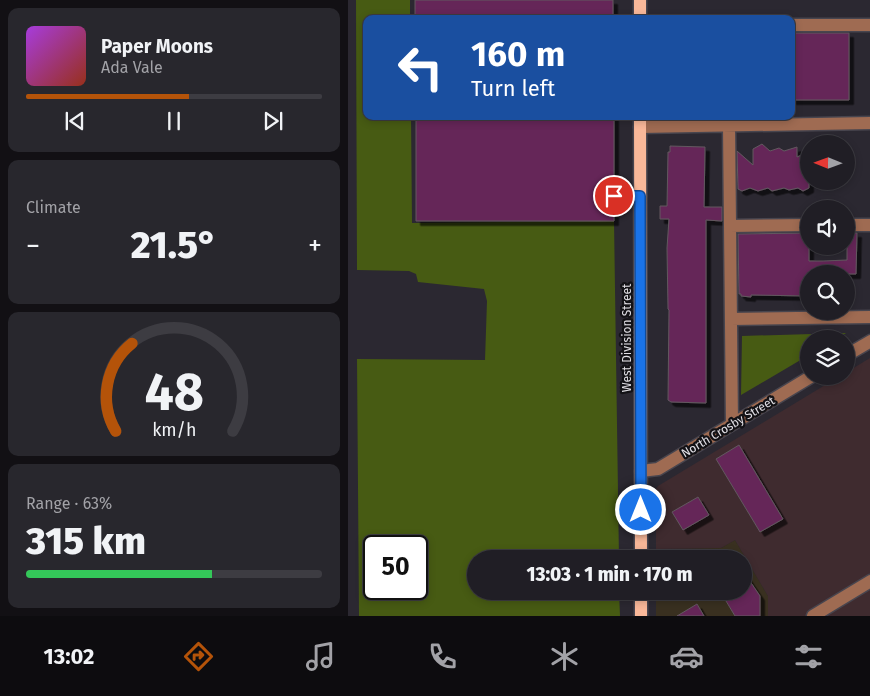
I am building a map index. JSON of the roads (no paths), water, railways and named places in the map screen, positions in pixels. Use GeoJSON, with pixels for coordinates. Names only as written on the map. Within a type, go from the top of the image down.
{"type":"FeatureCollection","features":[{"type":"Feature","properties":{"kind":"main road"},"geometry":{"type":"LineString","coordinates":[[640,0],[640,15]]}},
{"type":"Feature","properties":{"kind":"main road","name":"West Division Street"},"geometry":{"type":"LineString","coordinates":[[640,122],[641,550]]}},
{"type":"Feature","properties":{"kind":"main road"},"geometry":{"type":"LineString","coordinates":[[641,600],[641,616]]}},
{"type":"Feature","properties":{"kind":"street"},"geometry":{"type":"LineString","coordinates":[[795,25],[870,25]]}},
{"type":"Feature","properties":{"kind":"street"},"geometry":{"type":"LineString","coordinates":[[640,122],[729,126],[870,123]]}},
{"type":"Feature","properties":{"kind":"street"},"geometry":{"type":"LineString","coordinates":[[729,126],[732,424]]}},
{"type":"Feature","properties":{"kind":"street"},"geometry":{"type":"LineString","coordinates":[[614,196],[640,196]]}},
{"type":"Feature","properties":{"kind":"street"},"geometry":{"type":"LineString","coordinates":[[730,226],[800,225]]}},
{"type":"Feature","properties":{"kind":"street"},"geometry":{"type":"LineString","coordinates":[[855,225],[870,225]]}},
{"type":"Feature","properties":{"kind":"street"},"geometry":{"type":"LineString","coordinates":[[731,319],[870,317]]}},
{"type":"Feature","properties":{"kind":"street"},"geometry":{"type":"LineString","coordinates":[[855,350],[870,341]]}},
{"type":"Feature","properties":{"kind":"street","name":"North Crosby Street"},"geometry":{"type":"LineString","coordinates":[[641,470],[658,469],[800,383]]}},
{"type":"Feature","properties":{"kind":"street"},"geometry":{"type":"LineString","coordinates":[[813,616],[870,581]]}}]}
